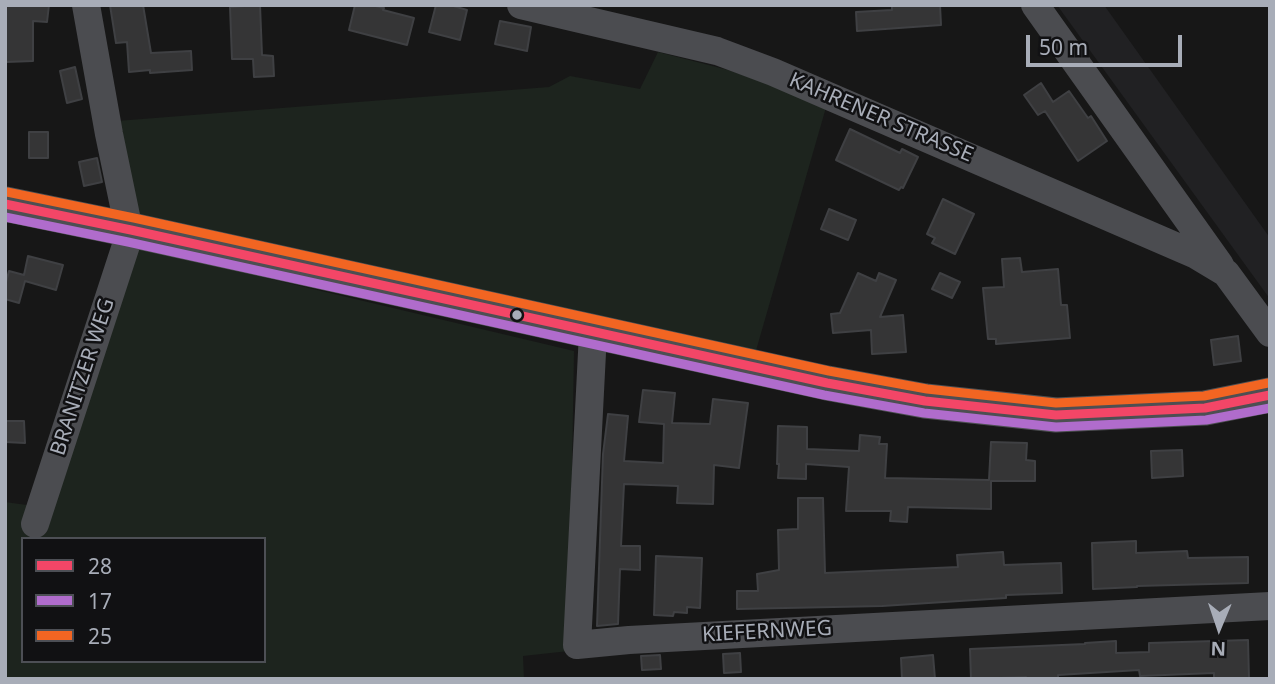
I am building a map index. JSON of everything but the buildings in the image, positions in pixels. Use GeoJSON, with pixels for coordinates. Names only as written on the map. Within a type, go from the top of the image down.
{"type":"FeatureCollection","features":[{"type":"Feature","properties":{"kind":"main road"},"geometry":{"type":"LineString","coordinates":[[5,204],[593,333],[925,401],[1031,414],[1068,415],[1205,408],[1270,395]]}},
{"type":"Feature","properties":{"kind":"street"},"geometry":{"type":"LineString","coordinates":[[86,5],[109,134],[130,230]]}},
{"type":"Feature","properties":{"kind":"street","name":"KAHRENER STRASSE"},"geometry":{"type":"LineString","coordinates":[[522,5],[717,51],[774,72],[1196,255],[1226,273]]}},
{"type":"Feature","properties":{"kind":"street","name":"KAHRENER STRASSE"},"geometry":{"type":"LineString","coordinates":[[1035,5],[1270,333]]}},
{"type":"Feature","properties":{"kind":"street","name":"BRANITZER WEG"},"geometry":{"type":"LineString","coordinates":[[35,524],[130,230]]}},
{"type":"Feature","properties":{"kind":"street","name":"KIEFERNWEG"},"geometry":{"type":"LineString","coordinates":[[593,333],[577,645],[1270,606]]}},
{"type":"Feature","properties":{"kind":"shaded area"},"geometry":{"type":"Polygon","coordinates":[[[1057,5],[1104,5],[1270,238],[1270,299],[1057,5]]]}},
{"type":"Feature","properties":{"kind":"shaded area"},"geometry":{"type":"Polygon","coordinates":[[[658,52],[728,70],[827,104],[755,354],[135,224],[117,121],[549,87],[570,76],[640,89],[658,52]]]}},
{"type":"Feature","properties":{"kind":"shaded area"},"geometry":{"type":"Polygon","coordinates":[[[132,246],[574,351],[569,651],[523,656],[524,679],[5,679],[5,502],[34,506],[132,246]]]}},
{"type":"Feature","properties":{"kind":"transit line","name":"25"},"geometry":{"type":"LineString","coordinates":[[7,192],[829,371],[927,389],[1056,403],[1204,396],[1268,383]]}},
{"type":"Feature","properties":{"kind":"transit line","name":"28"},"geometry":{"type":"LineString","coordinates":[[5,204],[827,383],[925,401],[1056,415],[1205,408],[1270,395]]}},
{"type":"Feature","properties":{"kind":"transit line","name":"17"},"geometry":{"type":"LineString","coordinates":[[5,217],[824,395],[924,413],[1056,427],[1206,420],[1270,408]]}}]}
